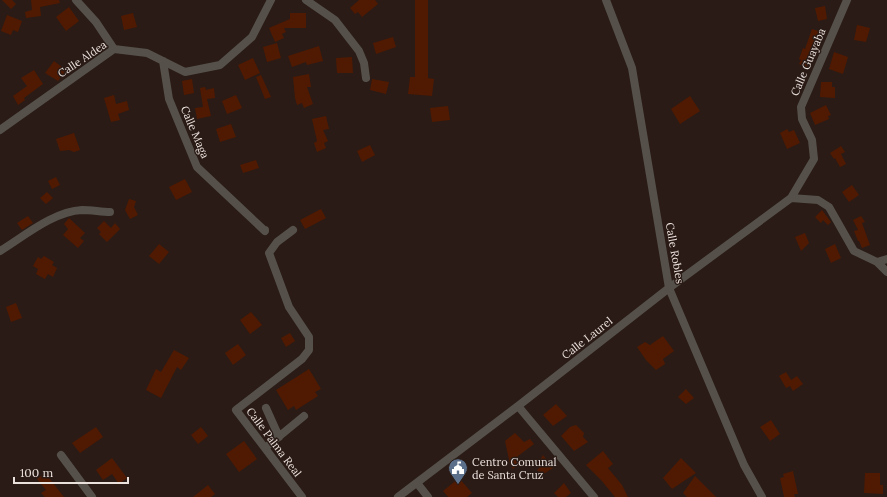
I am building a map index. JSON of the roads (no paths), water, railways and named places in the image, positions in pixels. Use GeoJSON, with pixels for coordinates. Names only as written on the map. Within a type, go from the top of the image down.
{"type":"FeatureCollection","features":[{"type":"Feature","properties":{"kind":"street"},"geometry":{"type":"LineString","coordinates":[[76,0],[96,22],[114,49]]}},
{"type":"Feature","properties":{"kind":"street","name":"Calle Aldea"},"geometry":{"type":"LineString","coordinates":[[0,130],[114,49],[147,53],[185,72],[220,65],[252,37],[271,0]]}},
{"type":"Feature","properties":{"kind":"street"},"geometry":{"type":"LineString","coordinates":[[306,0],[335,20],[359,50],[364,63],[366,78]]}},
{"type":"Feature","properties":{"kind":"street","name":"Calle Robles"},"geometry":{"type":"LineString","coordinates":[[606,0],[632,68],[669,288],[744,465],[762,497]]}},
{"type":"Feature","properties":{"kind":"street","name":"Calle Guayaba"},"geometry":{"type":"LineString","coordinates":[[791,198],[814,159],[812,140],[802,119],[801,107],[847,0]]}},
{"type":"Feature","properties":{"kind":"street","name":"Calle Maga"},"geometry":{"type":"LineString","coordinates":[[163,61],[169,99],[197,167],[266,231],[265,230]]}},
{"type":"Feature","properties":{"kind":"street"},"geometry":{"type":"LineString","coordinates":[[791,198],[818,200],[829,207],[854,251],[877,262],[887,272]]}},
{"type":"Feature","properties":{"kind":"street","name":"Calle Laurel"},"geometry":{"type":"LineString","coordinates":[[398,497],[518,406],[669,288],[791,198]]}},
{"type":"Feature","properties":{"kind":"street"},"geometry":{"type":"LineString","coordinates":[[0,251],[42,224],[62,214],[81,210],[110,212]]}},
{"type":"Feature","properties":{"kind":"street","name":"Calle Palma Real"},"geometry":{"type":"LineString","coordinates":[[293,230],[277,242],[269,253],[289,307],[309,337],[309,350],[302,359],[236,410],[302,497]]}},
{"type":"Feature","properties":{"kind":"street"},"geometry":{"type":"LineString","coordinates":[[877,262],[887,259]]}},
{"type":"Feature","properties":{"kind":"street"},"geometry":{"type":"LineString","coordinates":[[518,406],[594,497]]}},
{"type":"Feature","properties":{"kind":"street"},"geometry":{"type":"LineString","coordinates":[[266,408],[279,437]]}},
{"type":"Feature","properties":{"kind":"street"},"geometry":{"type":"LineString","coordinates":[[264,448],[304,416]]}},
{"type":"Feature","properties":{"kind":"street"},"geometry":{"type":"LineString","coordinates":[[61,455],[92,497]]}},
{"type":"Feature","properties":{"kind":"street"},"geometry":{"type":"LineString","coordinates":[[417,483],[428,497]]}},
{"type":"Feature","properties":{"kind":"place","name":"Centro Comunal de Santa Cruz"},"geometry":{"type":"Point","coordinates":[458,485]}}]}
